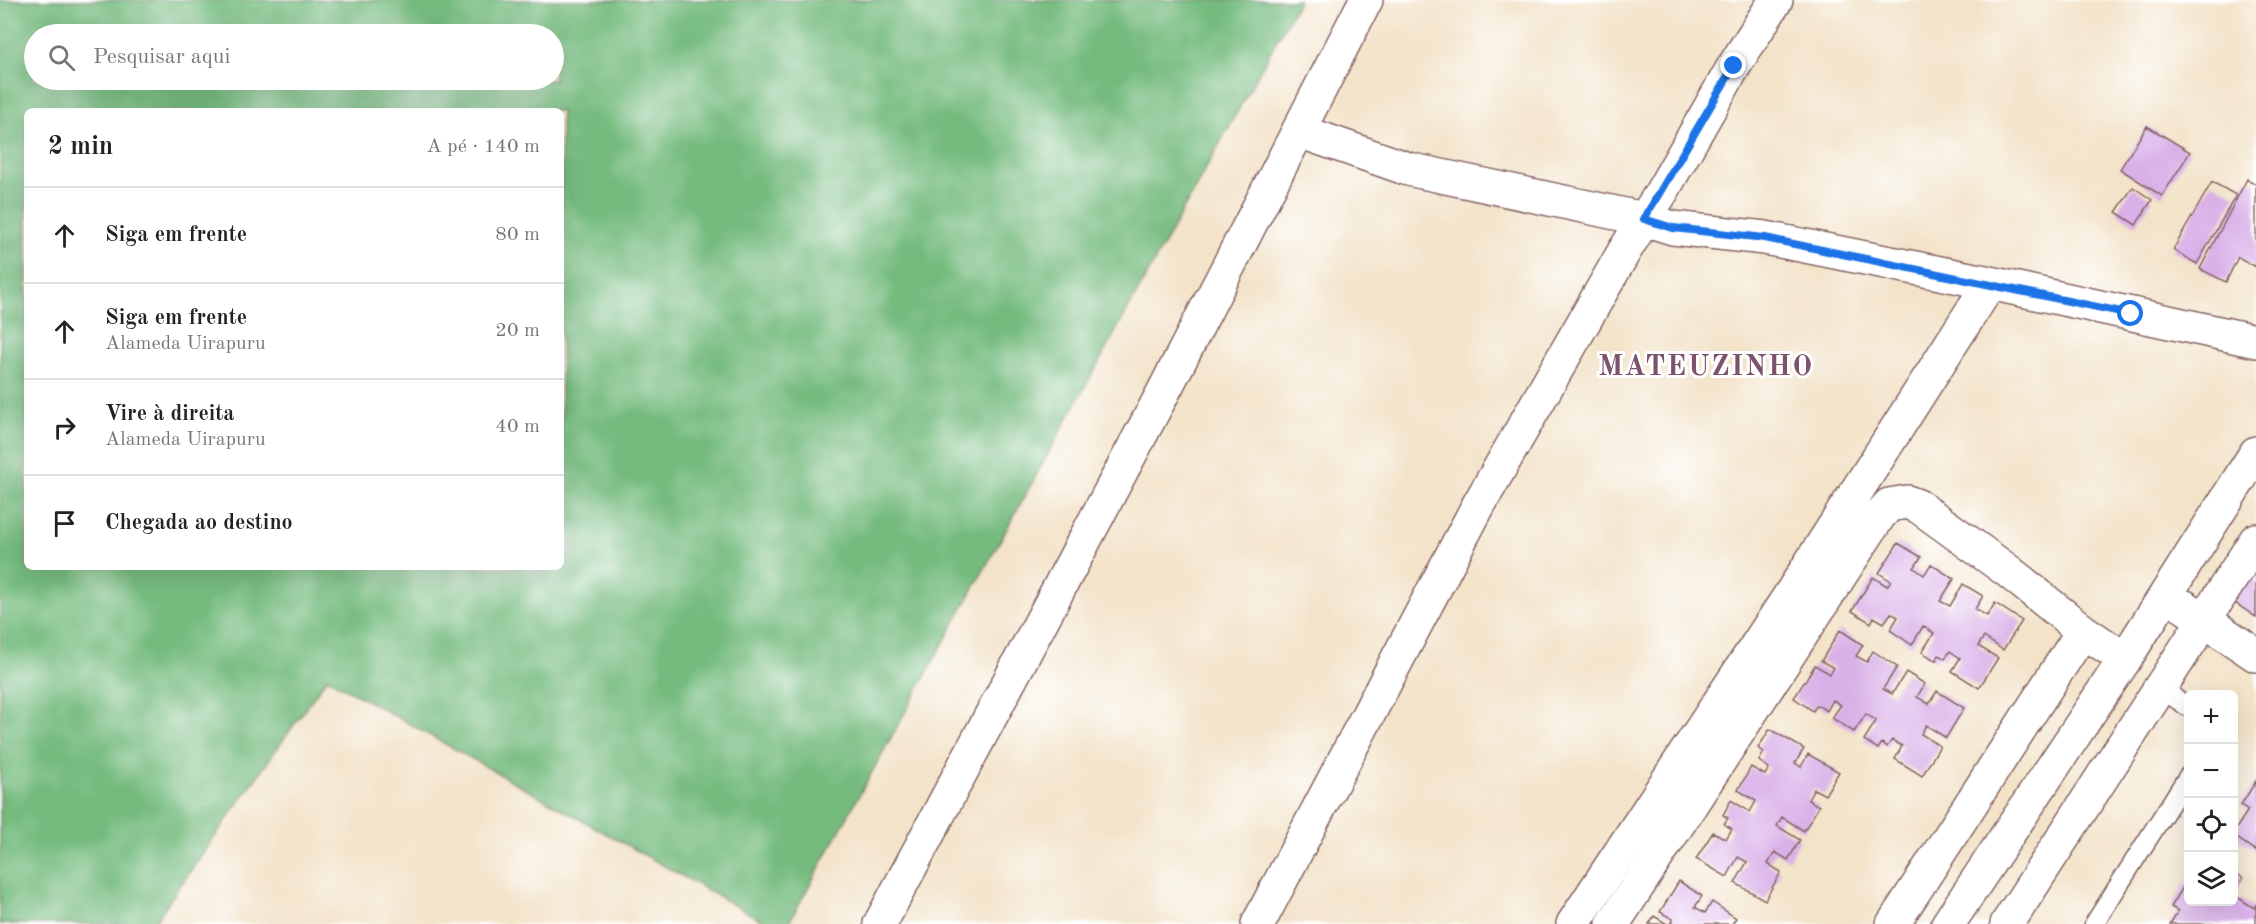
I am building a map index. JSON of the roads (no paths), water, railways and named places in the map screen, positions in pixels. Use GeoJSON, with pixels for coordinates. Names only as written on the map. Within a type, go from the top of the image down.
{"type":"FeatureCollection","features":[{"type":"Feature","properties":{"kind":"street"},"geometry":{"type":"LineString","coordinates":[[880,924],[1164,391],[1366,0]]}},
{"type":"Feature","properties":{"kind":"street"},"geometry":{"type":"LineString","coordinates":[[1258,924],[1478,506],[1734,66],[1776,0]]}},
{"type":"Feature","properties":{"kind":"street"},"geometry":{"type":"LineString","coordinates":[[1299,131],[1408,169],[1644,219],[1673,228],[1765,238],[1990,283],[2256,341]]}},
{"type":"Feature","properties":{"kind":"street"},"geometry":{"type":"LineString","coordinates":[[1573,924],[1792,592],[1990,283]]}},
{"type":"Feature","properties":{"kind":"street"},"geometry":{"type":"LineString","coordinates":[[1948,924],[2125,659],[2256,453]]}},
{"type":"Feature","properties":{"kind":"street"},"geometry":{"type":"LineString","coordinates":[[1613,924],[1873,526],[1889,505],[1907,502],[1918,506],[2008,571],[2083,631],[2125,659]]}},
{"type":"Feature","properties":{"kind":"street"},"geometry":{"type":"LineString","coordinates":[[2007,924],[2256,540]]}},
{"type":"Feature","properties":{"kind":"street"},"geometry":{"type":"LineString","coordinates":[[2167,593],[2256,655]]}},
{"type":"Feature","properties":{"kind":"street"},"geometry":{"type":"LineString","coordinates":[[1893,924],[2083,631]]}},
{"type":"Feature","properties":{"kind":"lane"},"geometry":{"type":"LineString","coordinates":[[2160,688],[2184,704]]}},
{"type":"Feature","properties":{"kind":"lane"},"geometry":{"type":"LineString","coordinates":[[2094,924],[2184,783]]}},
{"type":"Feature","properties":{"kind":"district","name":"MATEUZINHO"},"geometry":{"type":"Point","coordinates":[1706,365]}}]}
